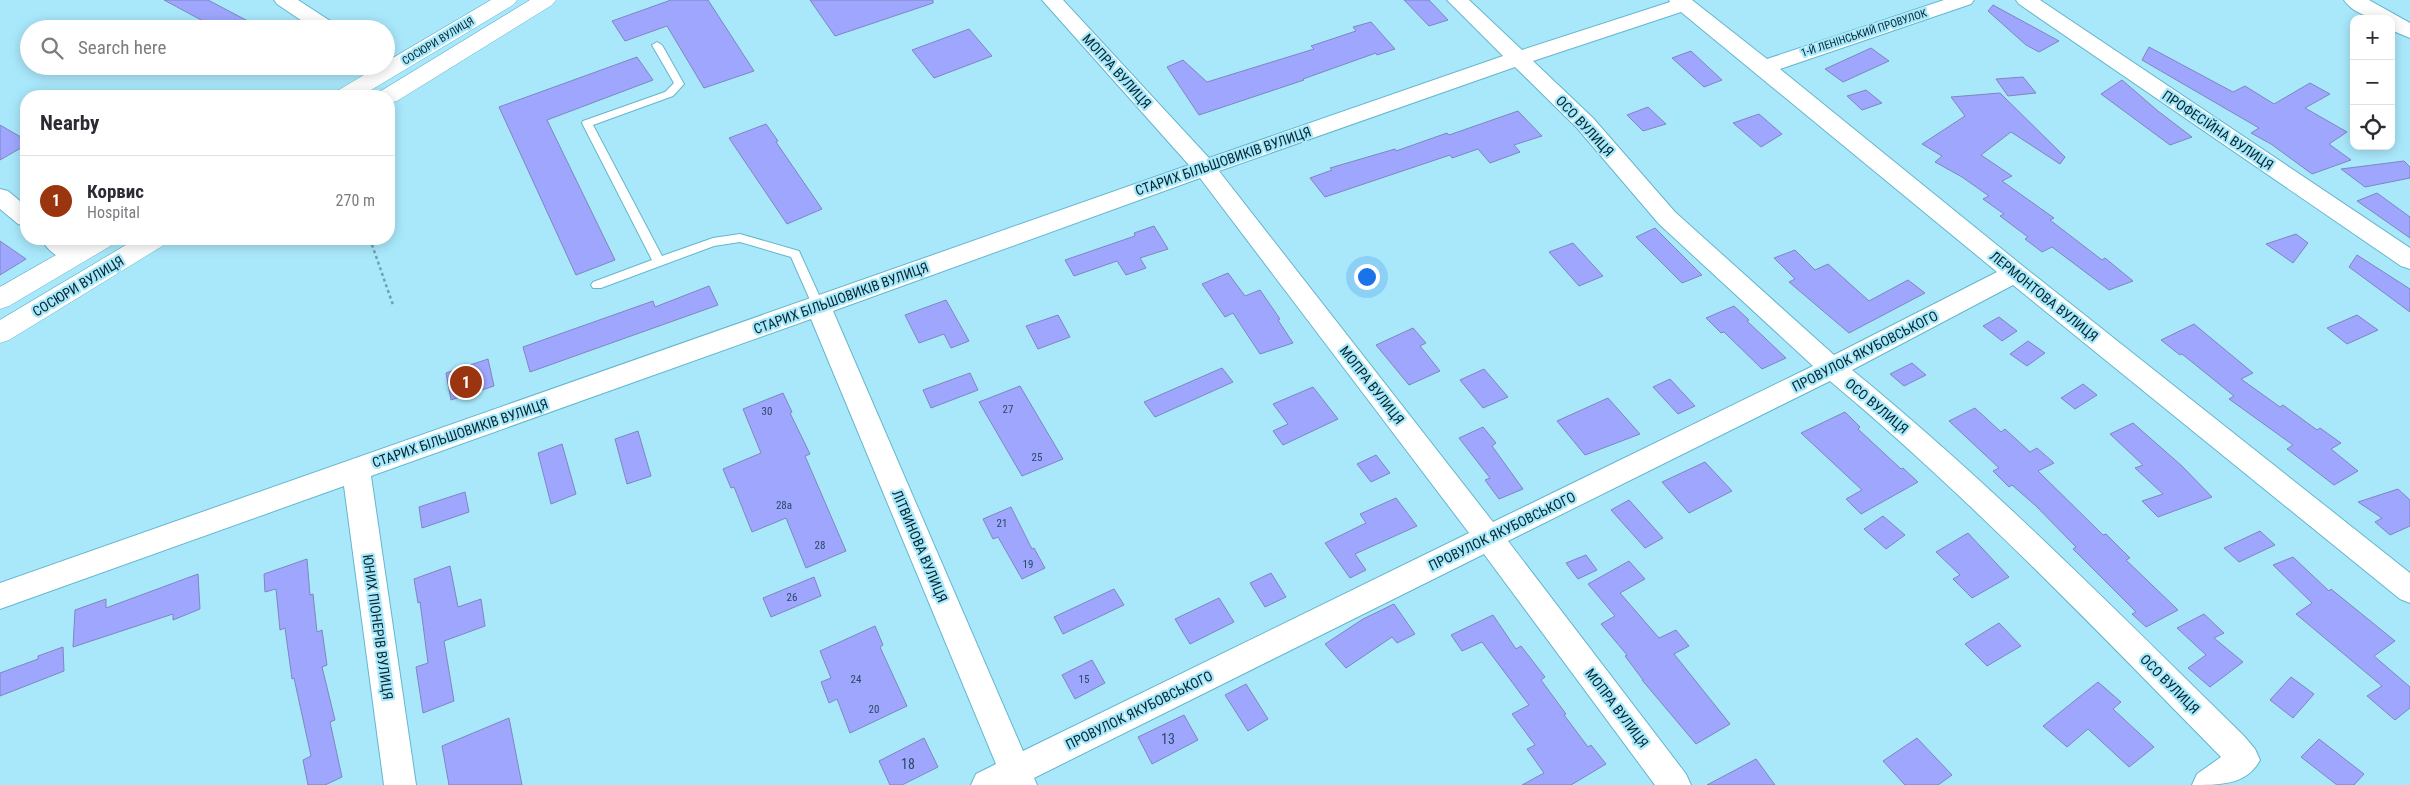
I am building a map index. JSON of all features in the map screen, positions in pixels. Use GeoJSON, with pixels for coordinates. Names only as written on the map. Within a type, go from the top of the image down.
{"type":"FeatureCollection","features":[{"type":"Feature","properties":{"kind":"street"},"geometry":{"type":"LineString","coordinates":[[284,0],[314,20]]}},
{"type":"Feature","properties":{"kind":"street","name":"СОСЮРИ ВУЛИЦЯ"},"geometry":{"type":"LineString","coordinates":[[395,64],[506,0]]}},
{"type":"Feature","properties":{"kind":"street","name":"СОСЮРИ ВУЛИЦЯ"},"geometry":{"type":"LineString","coordinates":[[395,92],[545,0]]}},
{"type":"Feature","properties":{"kind":"street","name":"МОПРА ВУЛИЦЯ"},"geometry":{"type":"LineString","coordinates":[[1052,0],[1204,167],[1489,538],[1675,785]]}},
{"type":"Feature","properties":{"kind":"street","name":"ОСО ВУЛИЦЯ"},"geometry":{"type":"LineString","coordinates":[[1457,0],[1585,124],[1667,218],[1832,368],[1896,420],[2027,542],[2233,747],[2244,760],[2208,785]]}},
{"type":"Feature","properties":{"kind":"street","name":"1-Й ЛЕНІНСЬКИЙ ПРОВУЛОК"},"geometry":{"type":"LineString","coordinates":[[1764,67],[1964,0]]}},
{"type":"Feature","properties":{"kind":"street","name":"ПРОФЕСІЙНА ВУЛИЦЯ"},"geometry":{"type":"LineString","coordinates":[[2026,0],[2410,260]]}},
{"type":"Feature","properties":{"kind":"street"},"geometry":{"type":"LineString","coordinates":[[2354,0],[2380,15]]}},
{"type":"Feature","properties":{"kind":"street","name":"СТАРИХ БІЛЬШОВИКІВ ВУЛИЦЯ"},"geometry":{"type":"LineString","coordinates":[[0,596],[1204,167],[1682,2]]}},
{"type":"Feature","properties":{"kind":"street","name":"ЛЕРМОНТОВА ВУЛИЦЯ"},"geometry":{"type":"LineString","coordinates":[[1682,2],[2015,273],[2410,590]]}},
{"type":"Feature","properties":{"kind":"street"},"geometry":{"type":"LineString","coordinates":[[2395,23],[2410,32]]}},
{"type":"Feature","properties":{"kind":"street","name":"СОСЮРИ ВУЛИЦЯ"},"geometry":{"type":"LineString","coordinates":[[353,90],[377,75]]}},
{"type":"Feature","properties":{"kind":"street"},"geometry":{"type":"LineString","coordinates":[[0,197],[20,213]]}},
{"type":"Feature","properties":{"kind":"street"},"geometry":{"type":"LineString","coordinates":[[60,245],[74,256]]}},
{"type":"Feature","properties":{"kind":"street","name":"СОСЮРИ ВУЛИЦЯ"},"geometry":{"type":"LineString","coordinates":[[0,299],[93,245]]}},
{"type":"Feature","properties":{"kind":"street","name":"СОСЮРИ ВУЛИЦЯ"},"geometry":{"type":"LineString","coordinates":[[0,333],[145,245]]}},
{"type":"Feature","properties":{"kind":"street","name":"ПРОВУЛОК ЯКУБОВСЬКОГО"},"geometry":{"type":"LineString","coordinates":[[987,785],[1018,778],[1489,538],[1832,368],[2015,273]]}},
{"type":"Feature","properties":{"kind":"street","name":"ЛІТВИНОВА ВУЛИЦЯ"},"geometry":{"type":"LineString","coordinates":[[818,306],[1018,778]]}},
{"type":"Feature","properties":{"kind":"street","name":"ЮНИХ ПІОНЕРІВ ВУЛИЦЯ"},"geometry":{"type":"LineString","coordinates":[[356,470],[400,785]]}},
{"type":"Feature","properties":{"kind":"lane"},"geometry":{"type":"LineString","coordinates":[[657,44],[679,84],[669,94],[588,123],[659,262]]}},
{"type":"Feature","properties":{"kind":"lane"},"geometry":{"type":"LineString","coordinates":[[597,285],[712,242],[740,238],[794,254],[818,306]]}},
{"type":"Feature","properties":{"kind":"path"},"geometry":{"type":"LineString","coordinates":[[372,245],[393,305]]}},
{"type":"Feature","properties":{"kind":"building"},"geometry":{"type":"Polygon","coordinates":[[[164,0],[208,0],[246,20],[201,20],[164,0]]]}},
{"type":"Feature","properties":{"kind":"building"},"geometry":{"type":"Polygon","coordinates":[[[671,0],[708,0],[754,71],[704,88],[667,26],[625,41],[612,21],[671,0]]]}},
{"type":"Feature","properties":{"kind":"building"},"geometry":{"type":"Polygon","coordinates":[[[810,0],[933,0],[933,3],[835,36],[810,0]]]}},
{"type":"Feature","properties":{"kind":"building"},"geometry":{"type":"Polygon","coordinates":[[[1404,0],[1429,0],[1448,20],[1429,26],[1404,0]]]}},
{"type":"Feature","properties":{"kind":"building"},"geometry":{"type":"Polygon","coordinates":[[[1993,5],[2059,41],[2039,52],[2026,45],[1988,11],[1993,5]]]}},
{"type":"Feature","properties":{"kind":"building"},"geometry":{"type":"Polygon","coordinates":[[[1371,22],[1395,49],[1377,55],[1376,53],[1304,80],[1199,115],[1167,67],[1183,60],[1207,82],[1314,49],[1311,46],[1356,31],[1353,27],[1371,22]]]}},
{"type":"Feature","properties":{"kind":"building"},"geometry":{"type":"Polygon","coordinates":[[[969,29],[992,56],[934,78],[912,50],[969,29]]]}},
{"type":"Feature","properties":{"kind":"building"},"geometry":{"type":"Polygon","coordinates":[[[2149,47],[2233,92],[2245,86],[2274,104],[2310,83],[2330,94],[2305,108],[2347,132],[2329,144],[2351,160],[2312,174],[2271,144],[2251,133],[2259,128],[2142,60],[2149,47]]]}},
{"type":"Feature","properties":{"kind":"building"},"geometry":{"type":"Polygon","coordinates":[[[1871,48],[1889,61],[1843,82],[1825,69],[1871,48]]]}},
{"type":"Feature","properties":{"kind":"building"},"geometry":{"type":"Polygon","coordinates":[[[1691,51],[1722,80],[1704,87],[1672,58],[1691,51]]]}},
{"type":"Feature","properties":{"kind":"building"},"geometry":{"type":"Polygon","coordinates":[[[637,57],[653,80],[547,120],[615,260],[576,275],[499,107],[637,57]]]}},
{"type":"Feature","properties":{"kind":"building"},"geometry":{"type":"Polygon","coordinates":[[[2023,77],[2036,93],[2008,96],[1996,79],[2023,77]]]}},
{"type":"Feature","properties":{"kind":"building"},"geometry":{"type":"Polygon","coordinates":[[[2122,80],[2192,137],[2170,145],[2101,94],[2122,80]]]}},
{"type":"Feature","properties":{"kind":"building"},"geometry":{"type":"Polygon","coordinates":[[[1866,90],[1882,103],[1862,110],[1847,96],[1866,90]]]}},
{"type":"Feature","properties":{"kind":"building"},"geometry":{"type":"Polygon","coordinates":[[[2000,93],[2065,157],[2060,164],[2011,132],[1981,155],[2012,176],[2002,181],[2054,218],[2050,220],[2102,260],[2105,258],[2133,281],[2109,290],[2052,247],[2042,252],[2025,239],[2028,237],[2000,216],[2004,214],[1983,199],[1989,196],[1962,177],[1935,162],[1942,156],[1922,144],[1965,116],[1951,97],[2000,93]]]}},
{"type":"Feature","properties":{"kind":"building"},"geometry":{"type":"Polygon","coordinates":[[[1648,107],[1666,124],[1643,131],[1627,115],[1648,107]]]}},
{"type":"Feature","properties":{"kind":"building"},"geometry":{"type":"Polygon","coordinates":[[[1518,111],[1542,136],[1514,145],[1520,152],[1490,163],[1478,149],[1452,158],[1450,155],[1325,197],[1310,178],[1332,170],[1330,168],[1395,149],[1396,151],[1447,133],[1449,135],[1518,111]]]}},
{"type":"Feature","properties":{"kind":"building"},"geometry":{"type":"Polygon","coordinates":[[[1759,114],[1782,134],[1761,147],[1733,123],[1759,114]]]}},
{"type":"Feature","properties":{"kind":"building"},"geometry":{"type":"Polygon","coordinates":[[[766,124],[778,141],[776,142],[822,209],[787,224],[729,138],[766,124]]]}},
{"type":"Feature","properties":{"kind":"building"},"geometry":{"type":"Polygon","coordinates":[[[0,125],[20,137],[20,148],[0,160],[0,125]]]}},
{"type":"Feature","properties":{"kind":"building"},"geometry":{"type":"Polygon","coordinates":[[[2404,161],[2410,167],[2410,178],[2365,187],[2341,169],[2404,161]]]}},
{"type":"Feature","properties":{"kind":"building"},"geometry":{"type":"Polygon","coordinates":[[[2377,193],[2410,217],[2410,238],[2357,201],[2377,193]]]}},
{"type":"Feature","properties":{"kind":"building"},"geometry":{"type":"Polygon","coordinates":[[[1154,226],[1168,249],[1140,258],[1146,268],[1126,275],[1117,261],[1074,276],[1065,260],[1135,236],[1134,233],[1154,226]]]}},
{"type":"Feature","properties":{"kind":"building"},"geometry":{"type":"Polygon","coordinates":[[[1655,228],[1702,275],[1682,283],[1636,237],[1655,228]]]}},
{"type":"Feature","properties":{"kind":"building"},"geometry":{"type":"Polygon","coordinates":[[[2296,234],[2308,243],[2293,263],[2266,244],[2296,234]]]}},
{"type":"Feature","properties":{"kind":"building"},"geometry":{"type":"Polygon","coordinates":[[[0,241],[26,259],[0,275],[0,241]]]}},
{"type":"Feature","properties":{"kind":"building"},"geometry":{"type":"Polygon","coordinates":[[[1573,243],[1603,276],[1579,286],[1549,252],[1573,243]]]}},
{"type":"Feature","properties":{"kind":"building"},"geometry":{"type":"Polygon","coordinates":[[[1795,250],[1815,270],[1828,264],[1869,301],[1908,280],[1925,293],[1849,333],[1789,282],[1795,279],[1774,258],[1795,250]]]}},
{"type":"Feature","properties":{"kind":"building"},"geometry":{"type":"Polygon","coordinates":[[[2357,255],[2410,289],[2410,312],[2349,267],[2357,255]]]}},
{"type":"Feature","properties":{"kind":"building"},"geometry":{"type":"Polygon","coordinates":[[[1228,273],[1245,296],[1260,290],[1280,319],[1278,320],[1293,343],[1260,354],[1233,313],[1225,317],[1202,284],[1228,273]]]}},
{"type":"Feature","properties":{"kind":"building"},"geometry":{"type":"Polygon","coordinates":[[[709,286],[718,305],[530,372],[523,347],[653,301],[655,307],[709,286]]]}},
{"type":"Feature","properties":{"kind":"building"},"geometry":{"type":"Polygon","coordinates":[[[946,300],[969,341],[951,348],[944,334],[919,343],[905,315],[946,300]]]}},
{"type":"Feature","properties":{"kind":"building"},"geometry":{"type":"Polygon","coordinates":[[[1734,306],[1786,358],[1762,369],[1724,332],[1721,333],[1706,318],[1734,306]]]}},
{"type":"Feature","properties":{"kind":"building"},"geometry":{"type":"Polygon","coordinates":[[[1058,315],[1070,337],[1038,349],[1026,326],[1058,315]]]}},
{"type":"Feature","properties":{"kind":"building"},"geometry":{"type":"Polygon","coordinates":[[[2357,315],[2378,330],[2347,344],[2327,328],[2357,315]]]}},
{"type":"Feature","properties":{"kind":"building"},"geometry":{"type":"Polygon","coordinates":[[[1999,317],[2017,331],[2002,341],[1983,326],[1999,317]]]}},
{"type":"Feature","properties":{"kind":"building"},"geometry":{"type":"Polygon","coordinates":[[[2194,324],[2253,373],[2241,379],[2280,407],[2283,405],[2317,430],[2320,428],[2341,443],[2331,449],[2358,471],[2334,485],[2287,449],[2293,445],[2229,399],[2234,396],[2182,354],[2180,355],[2161,340],[2194,324]]]}},
{"type":"Feature","properties":{"kind":"building"},"geometry":{"type":"Polygon","coordinates":[[[1413,328],[1426,343],[1420,346],[1440,371],[1409,385],[1376,345],[1413,328]]]}},
{"type":"Feature","properties":{"kind":"building"},"geometry":{"type":"Polygon","coordinates":[[[2028,341],[2045,353],[2027,366],[2010,354],[2028,341]]]}},
{"type":"Feature","properties":{"kind":"building"},"geometry":{"type":"Polygon","coordinates":[[[488,359],[494,386],[451,400],[446,373],[488,359]]]}},
{"type":"Feature","properties":{"kind":"building"},"geometry":{"type":"Polygon","coordinates":[[[1912,363],[1926,375],[1904,386],[1890,374],[1912,363]]]}},
{"type":"Feature","properties":{"kind":"building"},"geometry":{"type":"Polygon","coordinates":[[[1222,368],[1233,382],[1155,417],[1144,402],[1222,368]]]}},
{"type":"Feature","properties":{"kind":"building"},"geometry":{"type":"Polygon","coordinates":[[[1484,369],[1508,397],[1483,408],[1460,380],[1484,369]]]}},
{"type":"Feature","properties":{"kind":"building"},"geometry":{"type":"Polygon","coordinates":[[[970,373],[978,390],[931,408],[923,390],[970,373]]]}},
{"type":"Feature","properties":{"kind":"building"},"geometry":{"type":"Polygon","coordinates":[[[1670,379],[1695,406],[1678,414],[1653,387],[1670,379]]]}},
{"type":"Feature","properties":{"kind":"building"},"geometry":{"type":"Polygon","coordinates":[[[2083,384],[2097,395],[2075,409],[2061,398],[2083,384]]]}},
{"type":"Feature","properties":{"kind":"building"},"geometry":{"type":"Polygon","coordinates":[[[1020,386],[1063,459],[1022,476],[979,402],[1020,386]]]}},
{"type":"Feature","properties":{"kind":"building"},"geometry":{"type":"Polygon","coordinates":[[[1313,387],[1338,419],[1283,445],[1273,431],[1288,424],[1273,404],[1313,387]]]}},
{"type":"Feature","properties":{"kind":"building"},"geometry":{"type":"Polygon","coordinates":[[[783,393],[792,412],[790,413],[810,454],[805,456],[846,551],[806,568],[786,518],[752,532],[734,487],[731,488],[723,469],[761,453],[743,409],[783,393]]]}},
{"type":"Feature","properties":{"kind":"building"},"geometry":{"type":"Polygon","coordinates":[[[1608,398],[1640,434],[1585,455],[1557,421],[1608,398]]]}},
{"type":"Feature","properties":{"kind":"building"},"geometry":{"type":"Polygon","coordinates":[[[1975,408],[2001,432],[2005,429],[2030,452],[2037,448],[2054,463],[2038,471],[2103,535],[2106,534],[2130,558],[2126,560],[2178,610],[2146,627],[2132,614],[2136,612],[2073,549],[2076,547],[2036,506],[2012,485],[2009,487],[1993,471],[1999,468],[1949,421],[1975,408]]]}},
{"type":"Feature","properties":{"kind":"building"},"geometry":{"type":"Polygon","coordinates":[[[1845,412],[1860,427],[1858,429],[1901,469],[1903,468],[1918,482],[1861,514],[1846,499],[1862,490],[1801,433],[1845,412]]]}},
{"type":"Feature","properties":{"kind":"building"},"geometry":{"type":"Polygon","coordinates":[[[2133,423],[2182,466],[2212,497],[2158,517],[2142,501],[2163,494],[2135,468],[2143,465],[2110,434],[2133,423]]]}},
{"type":"Feature","properties":{"kind":"building"},"geometry":{"type":"Polygon","coordinates":[[[1483,427],[1496,443],[1492,446],[1523,489],[1499,499],[1485,480],[1490,478],[1459,438],[1483,427]]]}},
{"type":"Feature","properties":{"kind":"building"},"geometry":{"type":"Polygon","coordinates":[[[638,431],[651,476],[627,484],[615,439],[638,431]]]}},
{"type":"Feature","properties":{"kind":"building"},"geometry":{"type":"Polygon","coordinates":[[[562,444],[576,494],[551,504],[538,453],[562,444]]]}},
{"type":"Feature","properties":{"kind":"building"},"geometry":{"type":"Polygon","coordinates":[[[1376,455],[1390,473],[1371,482],[1357,464],[1376,455]]]}},
{"type":"Feature","properties":{"kind":"building"},"geometry":{"type":"Polygon","coordinates":[[[1705,462],[1732,491],[1689,513],[1662,482],[1705,462]]]}},
{"type":"Feature","properties":{"kind":"building"},"geometry":{"type":"Polygon","coordinates":[[[2398,489],[2410,500],[2410,526],[2390,535],[2375,522],[2382,518],[2358,502],[2398,489]]]}},
{"type":"Feature","properties":{"kind":"building"},"geometry":{"type":"Polygon","coordinates":[[[465,492],[469,512],[422,528],[419,507],[465,492]]]}},
{"type":"Feature","properties":{"kind":"building"},"geometry":{"type":"Polygon","coordinates":[[[1396,498],[1417,526],[1355,554],[1366,570],[1350,578],[1325,543],[1366,523],[1360,514],[1396,498]]]}},
{"type":"Feature","properties":{"kind":"building"},"geometry":{"type":"Polygon","coordinates":[[[1629,500],[1663,538],[1645,548],[1611,510],[1629,500]]]}},
{"type":"Feature","properties":{"kind":"building"},"geometry":{"type":"Polygon","coordinates":[[[1011,507],[1032,549],[1034,548],[1045,568],[1022,579],[998,537],[993,539],[983,519],[1011,507]]]}},
{"type":"Feature","properties":{"kind":"building"},"geometry":{"type":"Polygon","coordinates":[[[1883,516],[1905,535],[1886,549],[1864,529],[1883,516]]]}},
{"type":"Feature","properties":{"kind":"building"},"geometry":{"type":"Polygon","coordinates":[[[2260,531],[2275,545],[2239,562],[2224,548],[2260,531]]]}},
{"type":"Feature","properties":{"kind":"building"},"geometry":{"type":"Polygon","coordinates":[[[1968,533],[2009,577],[1972,598],[1953,579],[1960,575],[1936,552],[1968,533]]]}},
{"type":"Feature","properties":{"kind":"building"},"geometry":{"type":"Polygon","coordinates":[[[1586,555],[1597,570],[1578,579],[1566,563],[1586,555]]]}},
{"type":"Feature","properties":{"kind":"building"},"geometry":{"type":"Polygon","coordinates":[[[2293,557],[2329,591],[2331,589],[2395,641],[2374,656],[2410,687],[2410,708],[2395,720],[2367,696],[2382,686],[2296,614],[2312,603],[2273,565],[2293,557]]]}},
{"type":"Feature","properties":{"kind":"building"},"geometry":{"type":"Polygon","coordinates":[[[307,559],[310,595],[313,594],[317,632],[322,630],[327,665],[322,667],[335,720],[330,722],[342,777],[325,785],[308,785],[303,760],[311,756],[294,678],[292,679],[285,628],[280,630],[276,589],[265,592],[264,574],[307,559]]]}},
{"type":"Feature","properties":{"kind":"building"},"geometry":{"type":"Polygon","coordinates":[[[1629,561],[1645,579],[1620,593],[1659,638],[1676,630],[1689,646],[1674,654],[1730,724],[1696,744],[1642,680],[1625,656],[1627,655],[1601,624],[1615,616],[1588,584],[1629,561]]]}},
{"type":"Feature","properties":{"kind":"building"},"geometry":{"type":"Polygon","coordinates":[[[450,566],[458,607],[481,599],[485,626],[444,641],[454,701],[423,713],[416,667],[428,663],[420,602],[418,603],[414,579],[450,566]]]}},
{"type":"Feature","properties":{"kind":"building"},"geometry":{"type":"Polygon","coordinates":[[[1271,573],[1286,597],[1265,607],[1250,583],[1271,573]]]}},
{"type":"Feature","properties":{"kind":"building"},"geometry":{"type":"Polygon","coordinates":[[[198,574],[200,609],[173,620],[173,614],[73,647],[75,610],[106,599],[106,608],[198,574]]]}},
{"type":"Feature","properties":{"kind":"building"},"geometry":{"type":"Polygon","coordinates":[[[814,577],[821,596],[771,617],[763,598],[814,577]]]}},
{"type":"Feature","properties":{"kind":"building"},"geometry":{"type":"Polygon","coordinates":[[[1114,589],[1124,605],[1063,634],[1054,617],[1114,589]]]}},
{"type":"Feature","properties":{"kind":"building"},"geometry":{"type":"Polygon","coordinates":[[[1219,598],[1234,622],[1190,644],[1175,619],[1219,598]]]}},
{"type":"Feature","properties":{"kind":"building"},"geometry":{"type":"Polygon","coordinates":[[[1394,604],[1415,634],[1397,643],[1392,637],[1346,668],[1325,644],[1363,619],[1394,604]]]}},
{"type":"Feature","properties":{"kind":"building"},"geometry":{"type":"Polygon","coordinates":[[[2204,614],[2224,633],[2214,638],[2243,662],[2210,687],[2188,668],[2206,655],[2177,628],[2204,614]]]}},
{"type":"Feature","properties":{"kind":"building"},"geometry":{"type":"Polygon","coordinates":[[[1493,615],[1516,649],[1521,646],[1545,677],[1541,680],[1588,747],[1591,745],[1606,764],[1571,785],[1522,785],[1544,773],[1527,749],[1535,745],[1512,714],[1529,705],[1482,642],[1462,651],[1451,635],[1493,615]]]}},
{"type":"Feature","properties":{"kind":"building"},"geometry":{"type":"Polygon","coordinates":[[[1999,623],[2021,646],[1987,666],[1965,644],[1999,623]]]}},
{"type":"Feature","properties":{"kind":"building"},"geometry":{"type":"Polygon","coordinates":[[[875,626],[883,645],[880,647],[907,706],[850,733],[837,699],[829,703],[821,682],[831,678],[820,651],[875,626]]]}},
{"type":"Feature","properties":{"kind":"building"},"geometry":{"type":"Polygon","coordinates":[[[63,647],[64,671],[0,696],[0,673],[38,659],[38,656],[63,647]]]}},
{"type":"Feature","properties":{"kind":"building"},"geometry":{"type":"Polygon","coordinates":[[[1092,660],[1105,683],[1075,699],[1062,675],[1092,660]]]}},
{"type":"Feature","properties":{"kind":"building"},"geometry":{"type":"Polygon","coordinates":[[[2291,677],[2314,694],[2293,718],[2270,700],[2291,677]]]}},
{"type":"Feature","properties":{"kind":"building"},"geometry":{"type":"Polygon","coordinates":[[[2098,682],[2121,702],[2113,709],[2154,747],[2129,767],[2088,729],[2067,747],[2043,726],[2098,682]]]}},
{"type":"Feature","properties":{"kind":"building"},"geometry":{"type":"Polygon","coordinates":[[[1246,684],[1268,719],[1248,731],[1225,695],[1246,684]]]}},
{"type":"Feature","properties":{"kind":"building"},"geometry":{"type":"Polygon","coordinates":[[[1184,715],[1198,740],[1152,764],[1138,737],[1184,715]]]}},
{"type":"Feature","properties":{"kind":"building"},"geometry":{"type":"Polygon","coordinates":[[[509,718],[522,785],[449,785],[442,746],[509,718]]]}},
{"type":"Feature","properties":{"kind":"building"},"geometry":{"type":"Polygon","coordinates":[[[924,738],[938,767],[902,785],[890,785],[879,761],[924,738]]]}},
{"type":"Feature","properties":{"kind":"building"},"geometry":{"type":"Polygon","coordinates":[[[1917,738],[1952,775],[1938,785],[1905,785],[1883,761],[1917,738]]]}},
{"type":"Feature","properties":{"kind":"building"},"geometry":{"type":"Polygon","coordinates":[[[2319,739],[2364,774],[2354,785],[2337,785],[2301,757],[2319,739]]]}},
{"type":"Feature","properties":{"kind":"building"},"geometry":{"type":"Polygon","coordinates":[[[1756,759],[1775,785],[1707,785],[1756,759]]]}},
{"type":"Feature","properties":{"kind":"place","name":"Корвис"},"geometry":{"type":"Point","coordinates":[466,382]}}]}
